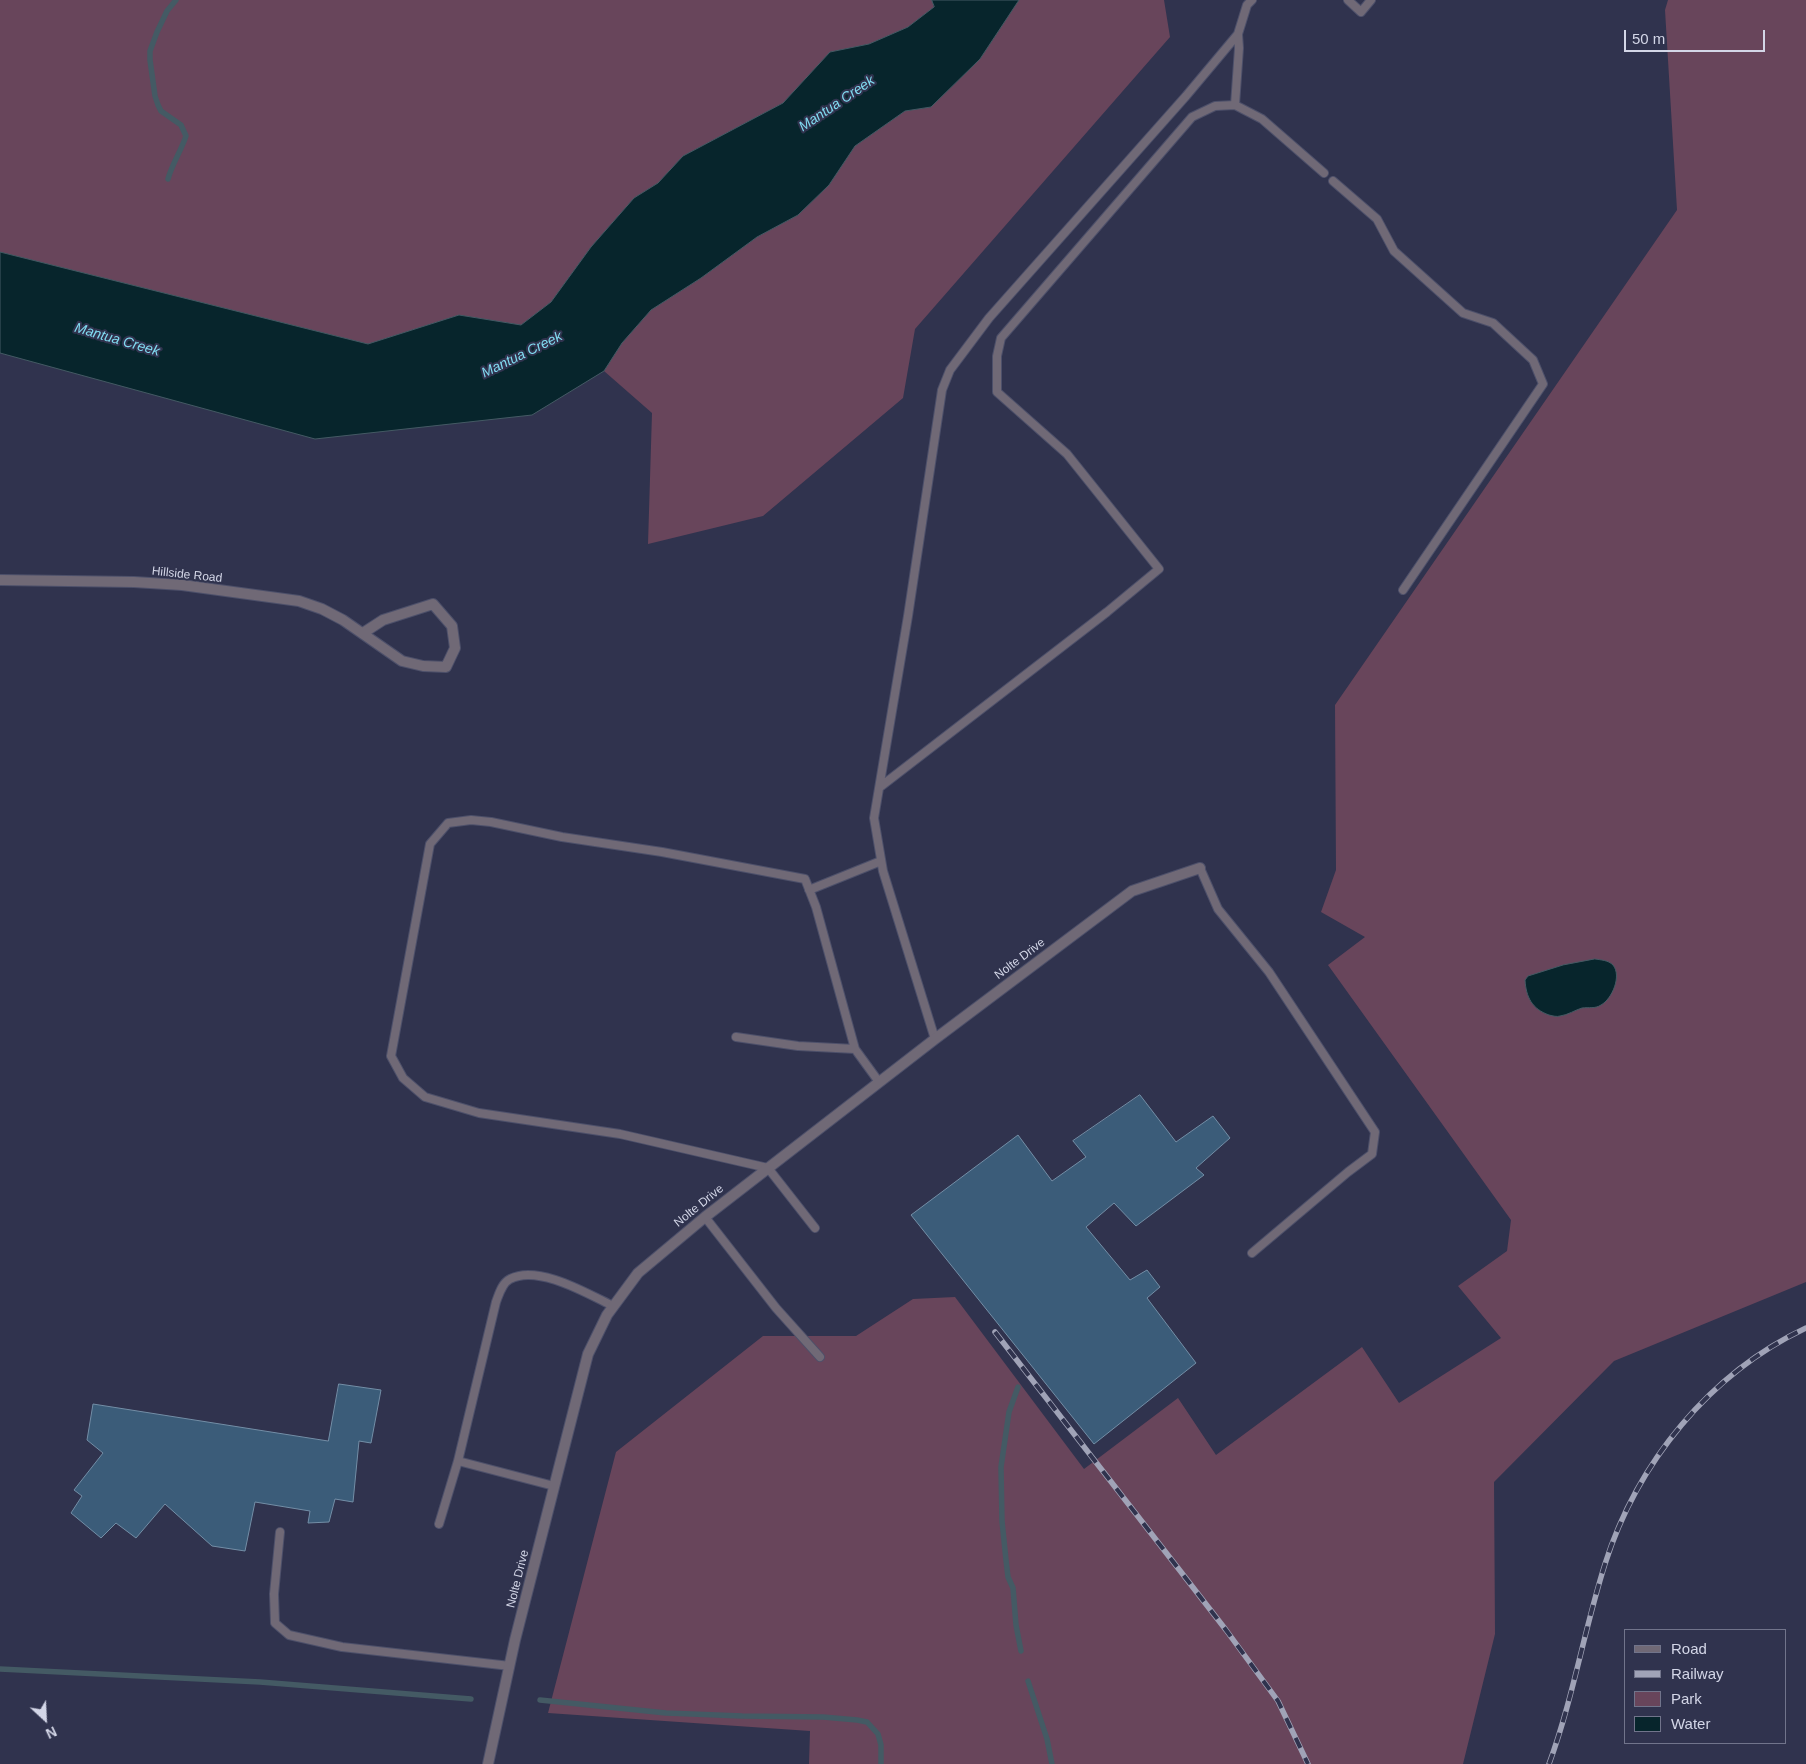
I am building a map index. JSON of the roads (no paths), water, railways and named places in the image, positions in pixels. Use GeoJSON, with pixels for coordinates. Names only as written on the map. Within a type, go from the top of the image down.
{"type":"FeatureCollection","features":[{"type":"Feature","properties":{"kind":"street","name":"Hillside Road"},"geometry":{"type":"LineString","coordinates":[[0,580],[134,582],[182,585],[299,601],[322,609],[343,620],[363,632],[402,661],[423,666],[446,667],[455,648],[452,626],[433,604],[383,620],[363,632]]}},
{"type":"Feature","properties":{"kind":"street","name":"Nolte Drive"},"geometry":{"type":"LineString","coordinates":[[488,1764],[510,1666],[588,1354],[607,1315],[638,1273],[705,1217],[879,1082],[1132,891],[1200,868]]}},
{"type":"Feature","properties":{"kind":"lane"},"geometry":{"type":"LineString","coordinates":[[1235,105],[1239,48],[1238,34],[1247,6],[1252,0]]}},
{"type":"Feature","properties":{"kind":"lane"},"geometry":{"type":"LineString","coordinates":[[1348,0],[1361,12],[1371,0]]}},
{"type":"Feature","properties":{"kind":"lane"},"geometry":{"type":"LineString","coordinates":[[935,1039],[883,871],[874,818],[908,616],[942,390],[950,370],[989,318],[1186,96],[1238,34]]}},
{"type":"Feature","properties":{"kind":"lane"},"geometry":{"type":"LineString","coordinates":[[880,786],[1107,612],[1159,569],[1067,454],[997,392],[997,356],[1001,338],[1192,117],[1215,106],[1235,105],[1262,119],[1324,173]]}},
{"type":"Feature","properties":{"kind":"lane"},"geometry":{"type":"LineString","coordinates":[[1333,181],[1377,219],[1394,251],[1463,314],[1493,323],[1533,360],[1543,384],[1403,590]]}},
{"type":"Feature","properties":{"kind":"lane"},"geometry":{"type":"LineString","coordinates":[[815,1228],[768,1168],[620,1134],[479,1113],[425,1097],[403,1078],[391,1056],[430,844],[448,823],[471,820],[491,822],[562,837],[662,852],[805,879],[816,907],[855,1049],[879,1082]]}},
{"type":"Feature","properties":{"kind":"lane"},"geometry":{"type":"LineString","coordinates":[[809,890],[881,861]]}},
{"type":"Feature","properties":{"kind":"lane"},"geometry":{"type":"LineString","coordinates":[[1200,868],[1218,908],[1269,972],[1375,1132],[1372,1154],[1252,1253]]}},
{"type":"Feature","properties":{"kind":"lane"},"geometry":{"type":"LineString","coordinates":[[736,1037],[798,1046],[855,1049]]}},
{"type":"Feature","properties":{"kind":"lane"},"geometry":{"type":"LineString","coordinates":[[705,1217],[776,1308],[820,1357]]}},
{"type":"Feature","properties":{"kind":"lane"},"geometry":{"type":"LineString","coordinates":[[439,1524],[458,1461],[500,1289],[509,1279],[524,1275],[536,1275],[569,1285],[613,1306]]}},
{"type":"Feature","properties":{"kind":"lane"},"geometry":{"type":"LineString","coordinates":[[458,1461],[554,1486]]}},
{"type":"Feature","properties":{"kind":"lane"},"geometry":{"type":"LineString","coordinates":[[280,1532],[274,1594],[275,1623],[289,1635],[342,1647],[510,1666]]}},
{"type":"Feature","properties":{"kind":"water","name":"Mantua Creek"},"geometry":{"type":"Polygon","coordinates":[[[932,0],[1019,0],[980,59],[931,107],[905,111],[855,146],[829,185],[798,215],[757,237],[701,278],[651,310],[622,343],[604,371],[532,415],[315,439],[0,353],[0,252],[368,344],[459,315],[521,325],[551,302],[591,247],[634,198],[658,183],[683,156],[783,103],[830,52],[869,44],[908,27],[934,7],[932,0]]]}},
{"type":"Feature","properties":{"kind":"water"},"geometry":{"type":"Polygon","coordinates":[[[1595,959],[1611,963],[1616,970],[1616,981],[1612,993],[1601,1005],[1582,1008],[1566,1015],[1556,1016],[1543,1012],[1531,1002],[1525,980],[1528,976],[1563,965],[1595,959]]]}},
{"type":"Feature","properties":{"kind":"waterway"},"geometry":{"type":"LineString","coordinates":[[168,179],[186,136],[181,125],[161,111],[158,105],[155,96],[150,51],[167,11],[176,0]]}},
{"type":"Feature","properties":{"kind":"waterway"},"geometry":{"type":"LineString","coordinates":[[1018,1387],[1009,1412],[1001,1467],[1002,1521],[1006,1560],[1008,1577],[1013,1588],[1016,1625],[1021,1651]]}},
{"type":"Feature","properties":{"kind":"waterway"},"geometry":{"type":"LineString","coordinates":[[0,1669],[260,1682],[471,1699]]}},
{"type":"Feature","properties":{"kind":"waterway"},"geometry":{"type":"LineString","coordinates":[[1028,1681],[1047,1739],[1052,1764]]}},
{"type":"Feature","properties":{"kind":"waterway"},"geometry":{"type":"LineString","coordinates":[[540,1700],[666,1713],[823,1717],[857,1720],[867,1722],[878,1734],[881,1745],[881,1764]]}},
{"type":"Feature","properties":{"kind":"railway"},"geometry":{"type":"LineString","coordinates":[[1549,1764],[1565,1715],[1605,1564],[1619,1527],[1636,1491],[1657,1457],[1681,1425],[1709,1396],[1739,1370],[1771,1347],[1806,1328]]}},
{"type":"Feature","properties":{"kind":"railway"},"geometry":{"type":"LineString","coordinates":[[995,1332],[1226,1630],[1278,1701],[1308,1764]]}}]}
